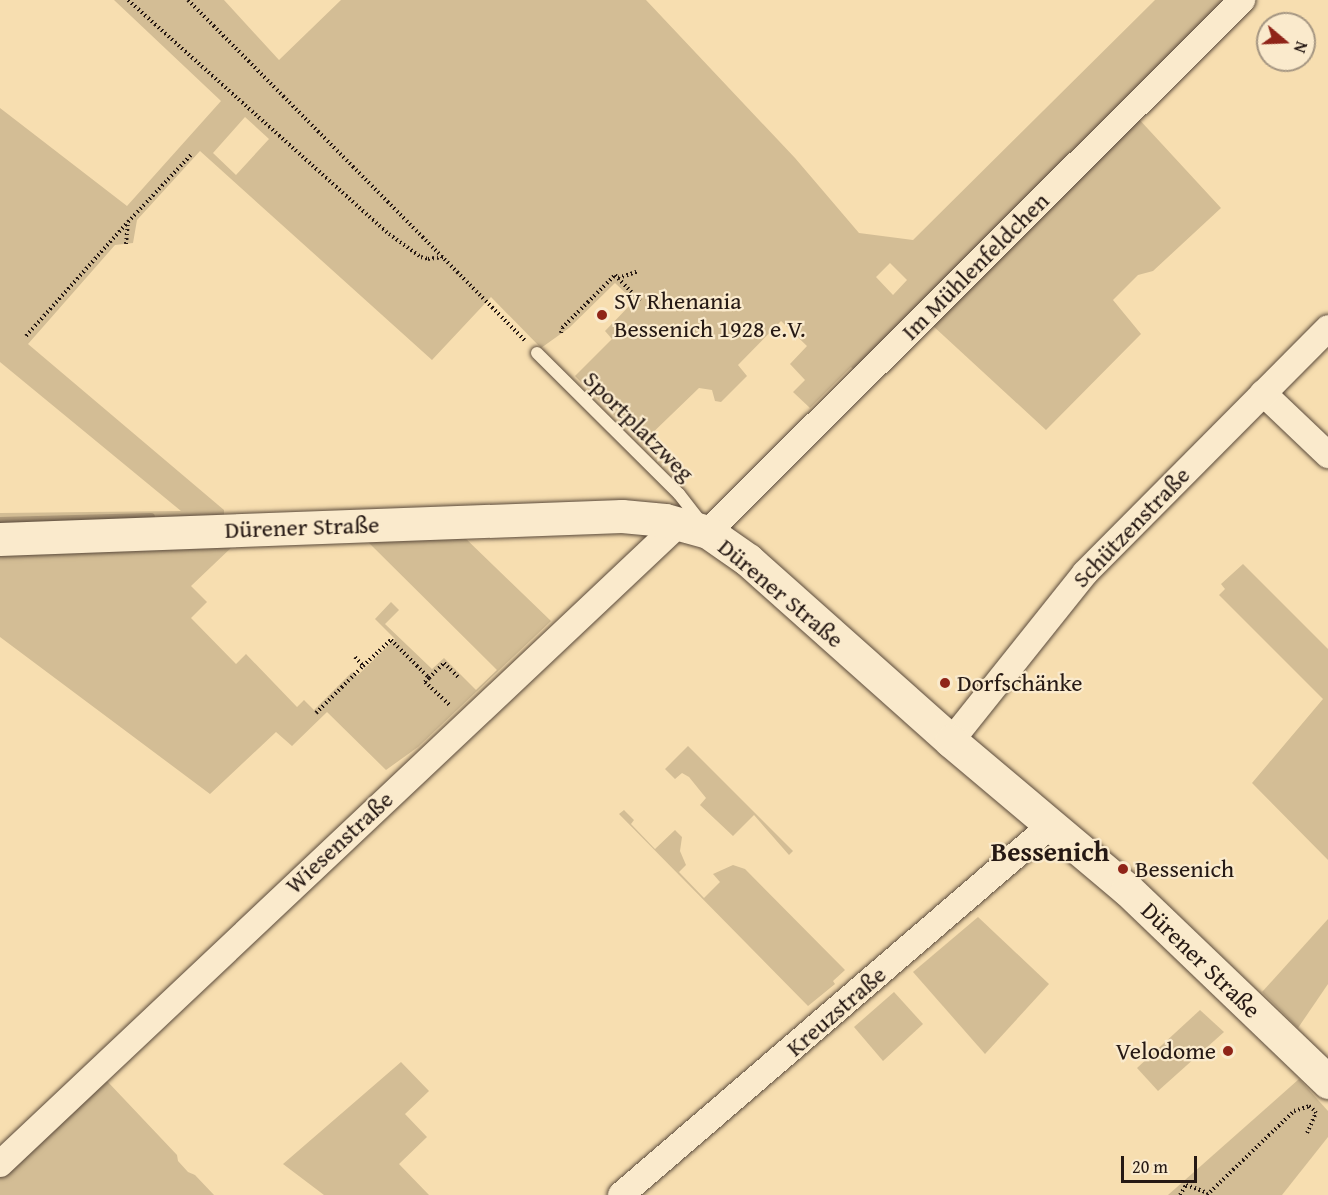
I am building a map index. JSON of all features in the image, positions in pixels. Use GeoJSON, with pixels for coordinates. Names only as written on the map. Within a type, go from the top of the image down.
{"type":"FeatureCollection","features":[{"type":"Feature","properties":{"kind":"street","name":"Im Mühlenfeldchen"},"geometry":{"type":"LineString","coordinates":[[694,527],[1242,0]]}},
{"type":"Feature","properties":{"kind":"street","name":"Schützenstraße"},"geometry":{"type":"LineString","coordinates":[[951,741],[1091,566],[1328,328]]}},
{"type":"Feature","properties":{"kind":"street"},"geometry":{"type":"LineString","coordinates":[[1263,393],[1328,455]]}},
{"type":"Feature","properties":{"kind":"street","name":"Dürener Straße"},"geometry":{"type":"LineString","coordinates":[[0,539],[622,516],[694,527],[748,560],[951,741],[1161,920],[1321,1085]]}},
{"type":"Feature","properties":{"kind":"street","name":"Wiesenstraße"},"geometry":{"type":"LineString","coordinates":[[0,1164],[694,527]]}},
{"type":"Feature","properties":{"kind":"street","name":"Kreuzstraße"},"geometry":{"type":"LineString","coordinates":[[621,1195],[1051,825]]}},
{"type":"Feature","properties":{"kind":"lane","name":"Sportplatzweg"},"geometry":{"type":"LineString","coordinates":[[537,353],[679,494],[694,527]]}},
{"type":"Feature","properties":{"kind":"path"},"geometry":{"type":"LineString","coordinates":[[128,0],[389,234],[421,257],[428,259],[444,257]]}},
{"type":"Feature","properties":{"kind":"path"},"geometry":{"type":"LineString","coordinates":[[188,0],[537,353]]}},
{"type":"Feature","properties":{"kind":"path"},"geometry":{"type":"LineString","coordinates":[[26,336],[191,155]]}},
{"type":"Feature","properties":{"kind":"path"},"geometry":{"type":"LineString","coordinates":[[126,244],[128,222]]}},
{"type":"Feature","properties":{"kind":"path"},"geometry":{"type":"LineString","coordinates":[[618,278],[639,271]]}},
{"type":"Feature","properties":{"kind":"path"},"geometry":{"type":"LineString","coordinates":[[561,333],[562,328],[615,275],[640,301]]}},
{"type":"Feature","properties":{"kind":"path"},"geometry":{"type":"LineString","coordinates":[[316,713],[391,640],[429,678]]}},
{"type":"Feature","properties":{"kind":"path"},"geometry":{"type":"LineString","coordinates":[[355,657],[363,666]]}},
{"type":"Feature","properties":{"kind":"path"},"geometry":{"type":"LineString","coordinates":[[456,711],[425,682],[444,663],[458,677]]}},
{"type":"Feature","properties":{"kind":"path"},"geometry":{"type":"LineString","coordinates":[[1307,1133],[1316,1113],[1321,1085]]}},
{"type":"Feature","properties":{"kind":"path"},"geometry":{"type":"LineString","coordinates":[[1180,1195],[1186,1185],[1207,1194],[1294,1111],[1310,1106],[1321,1085]]}},
{"type":"Feature","properties":{"kind":"shaded area"},"geometry":{"type":"Polygon","coordinates":[[[114,0],[224,0],[279,60],[341,0],[646,0],[795,158],[859,233],[913,240],[1155,0],[1255,0],[1137,117],[1221,208],[1153,271],[1138,275],[1113,300],[1141,334],[1046,430],[932,325],[871,385],[851,367],[810,408],[793,392],[805,380],[790,364],[807,346],[781,321],[738,365],[747,376],[721,402],[715,401],[712,390],[699,388],[642,443],[575,376],[612,339],[605,331],[634,301],[615,283],[569,328],[541,348],[491,297],[432,360],[200,151],[137,220],[133,243],[115,245],[28,344],[224,510],[224,516],[0,527],[0,513],[181,511],[0,362],[0,108],[127,206],[221,101],[114,0]],[[245,117],[213,153],[236,175],[269,139],[245,117]],[[890,263],[876,277],[893,295],[907,280],[890,263]]]}},
{"type":"Feature","properties":{"kind":"shaded area"},"geometry":{"type":"Polygon","coordinates":[[[463,536],[551,621],[418,747],[386,770],[327,712],[292,746],[276,732],[210,794],[0,637],[0,549],[233,546],[191,586],[207,602],[191,618],[236,664],[246,654],[297,707],[304,700],[314,710],[352,672],[357,676],[395,639],[375,619],[391,602],[399,610],[385,624],[432,669],[444,658],[476,690],[497,670],[366,540],[463,536]]]}},
{"type":"Feature","properties":{"kind":"shaded area"},"geometry":{"type":"Polygon","coordinates":[[[1243,564],[1328,649],[1328,860],[1252,783],[1323,699],[1219,595],[1225,589],[1221,584],[1243,564]]]}},
{"type":"Feature","properties":{"kind":"shaded area"},"geometry":{"type":"Polygon","coordinates":[[[688,746],[793,851],[789,855],[754,815],[733,836],[700,805],[706,798],[689,777],[682,773],[675,779],[665,769],[688,746]]]}},
{"type":"Feature","properties":{"kind":"shaded area"},"geometry":{"type":"Polygon","coordinates":[[[624,810],[634,820],[631,824],[655,849],[675,830],[682,837],[680,851],[686,865],[679,872],[704,898],[720,882],[713,874],[733,865],[745,869],[845,970],[833,981],[835,984],[808,1006],[619,814],[624,810]]]}},
{"type":"Feature","properties":{"kind":"shaded area"},"geometry":{"type":"Polygon","coordinates":[[[978,917],[1049,984],[985,1054],[913,972],[978,917]]]}},
{"type":"Feature","properties":{"kind":"shaded area"},"geometry":{"type":"Polygon","coordinates":[[[1328,919],[1328,984],[1298,1028],[1262,992],[1328,919]]]}},
{"type":"Feature","properties":{"kind":"shaded area"},"geometry":{"type":"Polygon","coordinates":[[[894,992],[923,1024],[883,1061],[854,1027],[894,992]]]}},
{"type":"Feature","properties":{"kind":"shaded area"},"geometry":{"type":"Polygon","coordinates":[[[1200,1010],[1224,1032],[1158,1091],[1137,1068],[1200,1010]]]}},
{"type":"Feature","properties":{"kind":"shaded area"},"geometry":{"type":"Polygon","coordinates":[[[401,1062],[429,1091],[405,1114],[427,1137],[399,1164],[429,1195],[324,1195],[283,1164],[401,1062]]]}},
{"type":"Feature","properties":{"kind":"shaded area"},"geometry":{"type":"Polygon","coordinates":[[[1299,1079],[1328,1111],[1328,1137],[1282,1195],[1168,1195],[1299,1079]]]}},
{"type":"Feature","properties":{"kind":"shaded area"},"geometry":{"type":"Polygon","coordinates":[[[101,1081],[107,1081],[177,1155],[178,1161],[188,1172],[195,1175],[214,1195],[0,1195],[0,1176],[101,1081]]]}},
{"type":"Feature","properties":{"kind":"waterway"},"geometry":{"type":"LineString","coordinates":[[0,521],[151,517]]}},
{"type":"Feature","properties":{"kind":"place","name":"SV Rhenania Bessenich 1928 e.V."},"geometry":{"type":"Point","coordinates":[602,315]}},
{"type":"Feature","properties":{"kind":"place","name":"Dorfschänke"},"geometry":{"type":"Point","coordinates":[945,683]}},
{"type":"Feature","properties":{"kind":"place","name":"Bessenich"},"geometry":{"type":"Point","coordinates":[1123,869]}},
{"type":"Feature","properties":{"kind":"place","name":"Velodome"},"geometry":{"type":"Point","coordinates":[1228,1051]}},
{"type":"Feature","properties":{"kind":"district","name":"Bessenich"},"geometry":{"type":"Point","coordinates":[1050,852]}}]}
